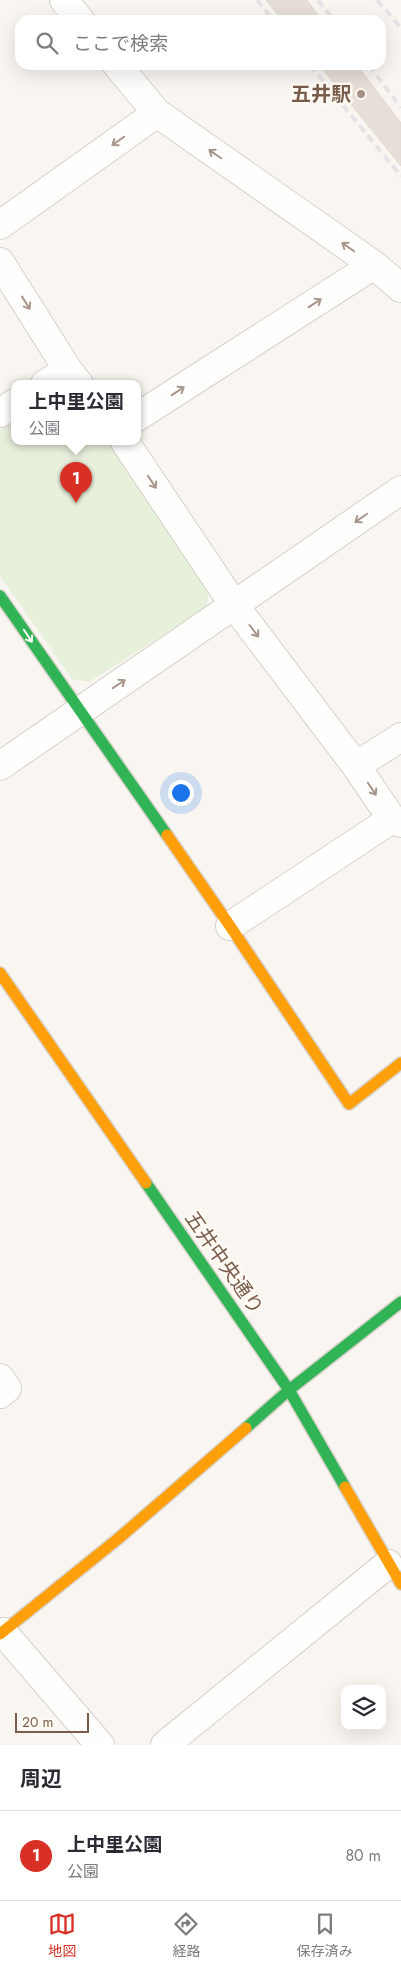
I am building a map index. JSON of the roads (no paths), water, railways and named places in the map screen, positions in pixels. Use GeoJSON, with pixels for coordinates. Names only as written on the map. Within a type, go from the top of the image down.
{"type":"FeatureCollection","features":[{"type":"Feature","properties":{"kind":"street"},"geometry":{"type":"LineString","coordinates":[[64,0],[76,15]]}},
{"type":"Feature","properties":{"kind":"street"},"geometry":{"type":"LineString","coordinates":[[122,70],[157,113],[374,265],[401,288]]}},
{"type":"Feature","properties":{"kind":"street"},"geometry":{"type":"LineString","coordinates":[[0,225],[157,113]]}},
{"type":"Feature","properties":{"kind":"street"},"geometry":{"type":"LineString","coordinates":[[0,262],[64,380]]}},
{"type":"Feature","properties":{"kind":"street"},"geometry":{"type":"LineString","coordinates":[[141,414],[374,265]]}},
{"type":"Feature","properties":{"kind":"street"},"geometry":{"type":"LineString","coordinates":[[0,413],[11,406]]}},
{"type":"Feature","properties":{"kind":"street"},"geometry":{"type":"LineString","coordinates":[[127,445],[234,605],[396,821],[230,926]]}},
{"type":"Feature","properties":{"kind":"street"},"geometry":{"type":"LineString","coordinates":[[0,766],[401,490]]}},
{"type":"Feature","properties":{"kind":"street"},"geometry":{"type":"LineString","coordinates":[[0,596],[230,926],[349,1104],[401,1063]]}},
{"type":"Feature","properties":{"kind":"street"},"geometry":{"type":"LineString","coordinates":[[356,766],[401,737]]}},
{"type":"Feature","properties":{"kind":"street","name":"五井中央通り"},"geometry":{"type":"LineString","coordinates":[[1,976],[289,1390],[395,1574]]}},
{"type":"Feature","properties":{"kind":"street"},"geometry":{"type":"LineString","coordinates":[[100,1745],[2,1633],[118,1538],[289,1390],[401,1302]]}},
{"type":"Feature","properties":{"kind":"street"},"geometry":{"type":"LineString","coordinates":[[0,1378],[7,1388],[0,1394]]}},
{"type":"Feature","properties":{"kind":"street"},"geometry":{"type":"LineString","coordinates":[[165,1745],[395,1574]]}},
{"type":"Feature","properties":{"kind":"railway"},"geometry":{"type":"LineString","coordinates":[[257,0],[269,15]]}},
{"type":"Feature","properties":{"kind":"railway"},"geometry":{"type":"LineString","coordinates":[[318,0],[330,15]]}},
{"type":"Feature","properties":{"kind":"railway"},"geometry":{"type":"LineString","coordinates":[[377,0],[401,28]]}},
{"type":"Feature","properties":{"kind":"railway"},"geometry":{"type":"LineString","coordinates":[[314,70],[401,176]]}},
{"type":"Feature","properties":{"kind":"railway"},"geometry":{"type":"LineString","coordinates":[[373,70],[401,108]]}},
{"type":"Feature","properties":{"kind":"place","name":"五井駅"},"geometry":{"type":"Point","coordinates":[361,94]}},
{"type":"Feature","properties":{"kind":"place","name":"上中里公園"},"geometry":{"type":"Point","coordinates":[76,503]}}]}
